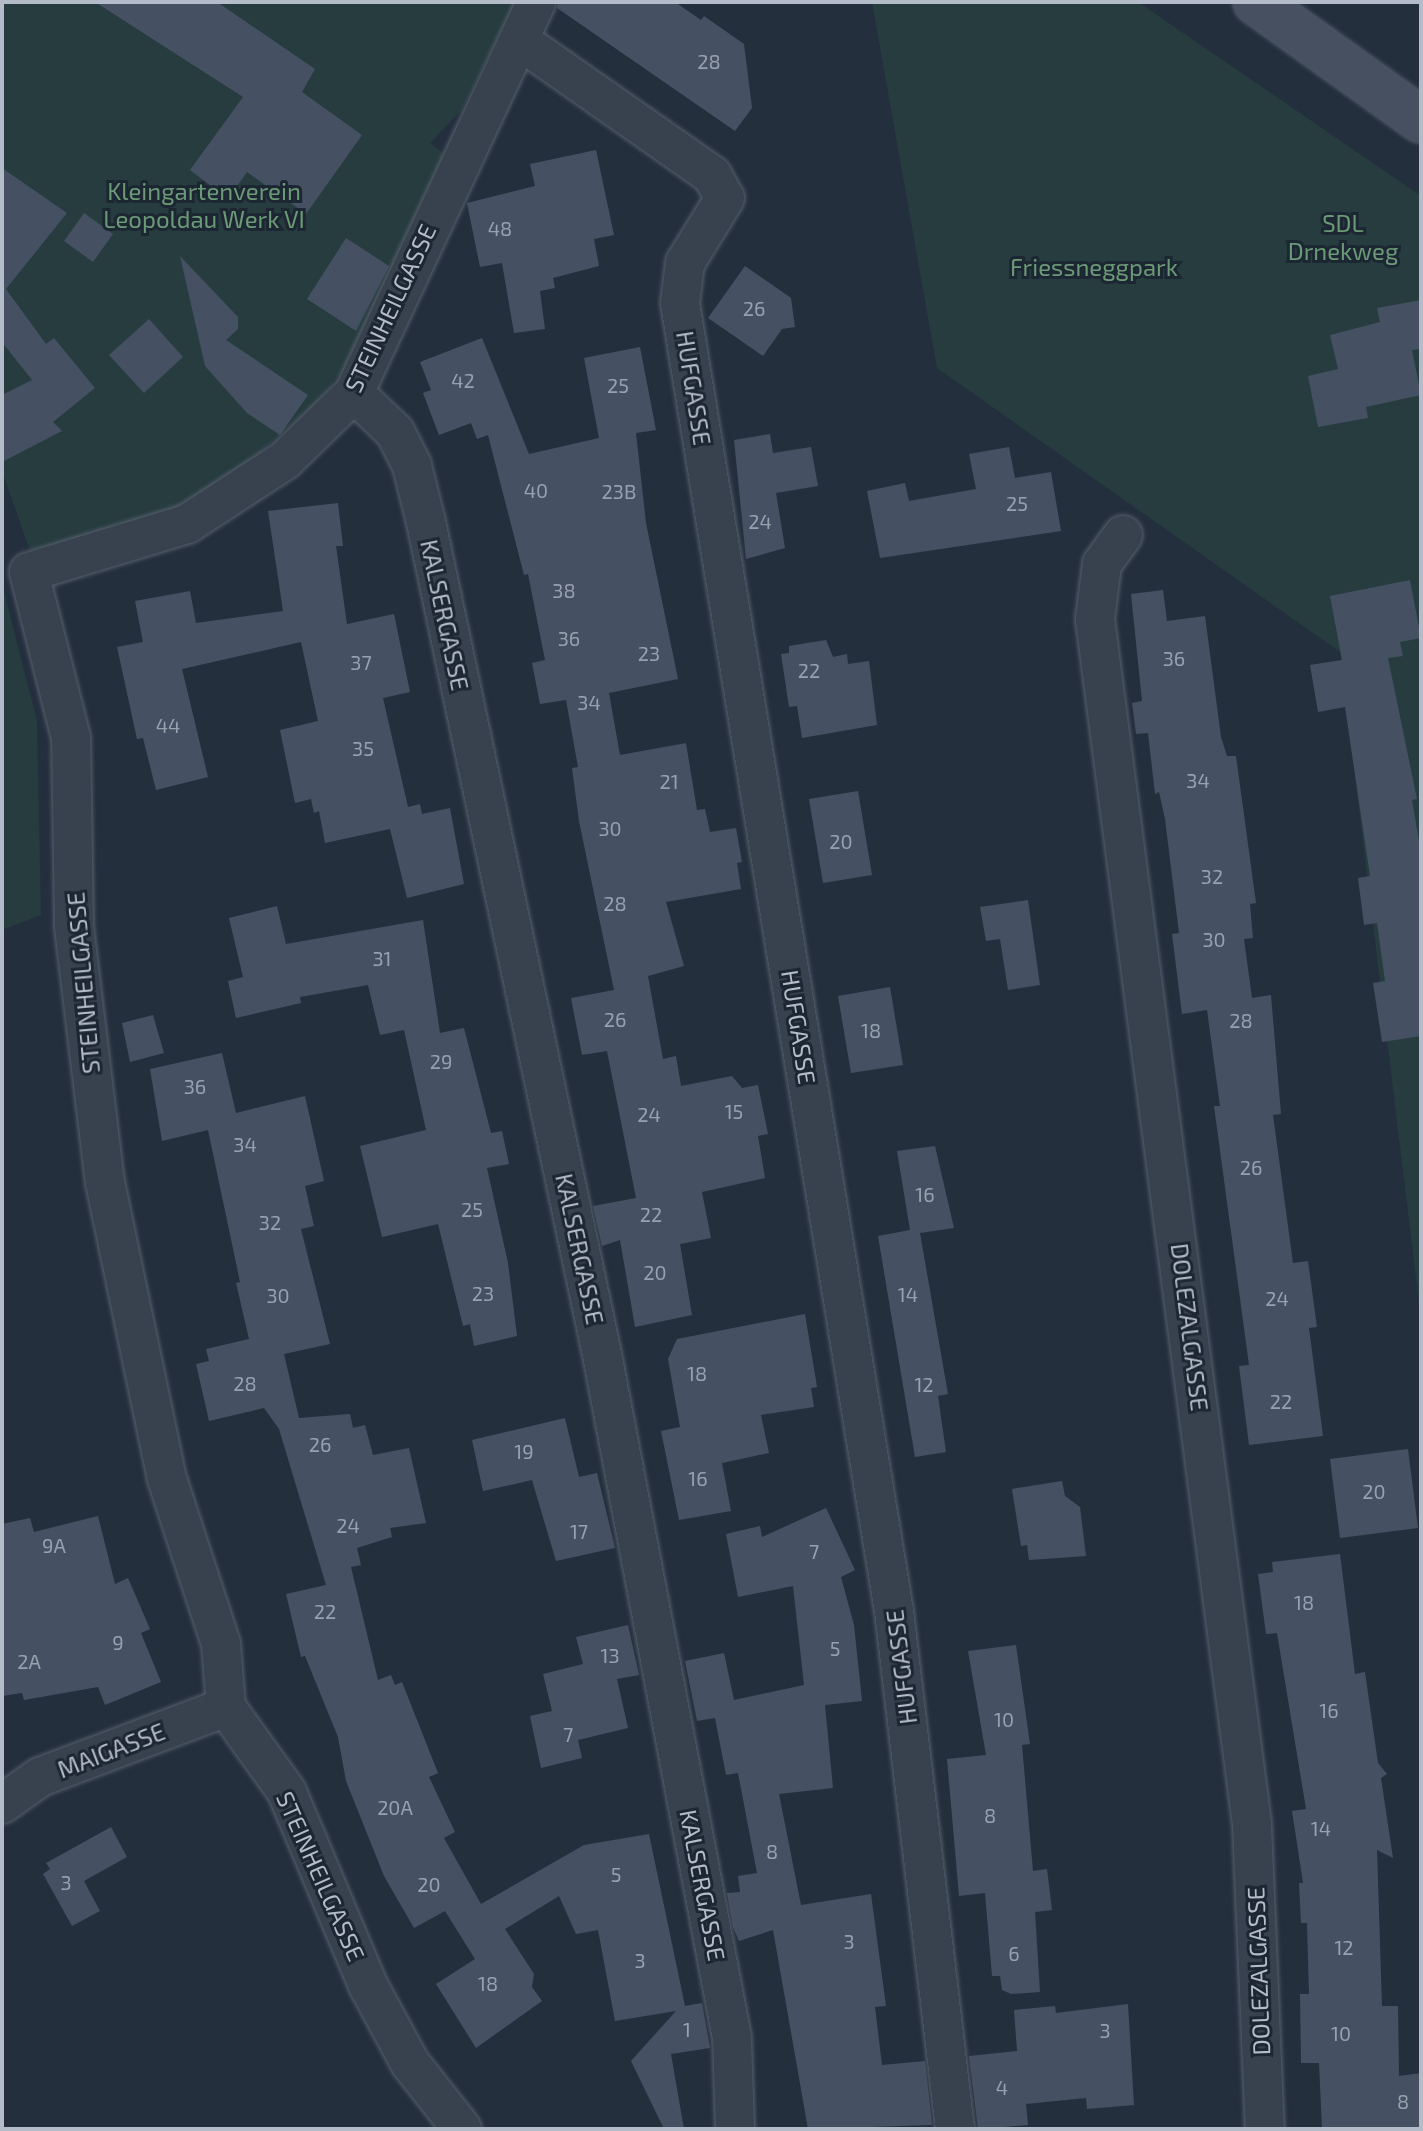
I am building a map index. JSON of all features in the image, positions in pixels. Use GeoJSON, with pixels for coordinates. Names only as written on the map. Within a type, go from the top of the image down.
{"type":"FeatureCollection","features":[{"type":"Feature","properties":{"kind":"main road"},"geometry":{"type":"LineString","coordinates":[[1256,2],[1421,120]]}},
{"type":"Feature","properties":{"kind":"street","name":"STEINHEILGASSE"},"geometry":{"type":"LineString","coordinates":[[462,2129],[410,2063],[368,1985],[287,1792],[226,1707],[221,1644],[167,1479],[105,1183],[74,925],[71,738],[29,572],[187,524],[285,460],[354,393],[536,2]]}},
{"type":"Feature","properties":{"kind":"street","name":"HUFGASSE"},"geometry":{"type":"LineString","coordinates":[[519,40],[712,175],[725,198],[685,263],[680,303],[894,1611],[955,2129]]}},
{"type":"Feature","properties":{"kind":"street","name":"KALSERGASSE"},"geometry":{"type":"LineString","coordinates":[[354,393],[395,432],[412,466],[426,522],[602,1354],[732,2038],[735,2129]]}},
{"type":"Feature","properties":{"kind":"street","name":"DOLEZALGASSE"},"geometry":{"type":"LineString","coordinates":[[1123,535],[1102,564],[1095,619],[1252,1824],[1265,2129]]}},
{"type":"Feature","properties":{"kind":"street","name":"MAIGASSE"},"geometry":{"type":"LineString","coordinates":[[2,1804],[40,1777],[226,1707]]}},
{"type":"Feature","properties":{"kind":"green space","name":"Kleingartenverein Leopoldau Werk VI"},"geometry":{"type":"Polygon","coordinates":[[[2,2],[515,2],[461,111],[430,143],[450,158],[348,363],[316,404],[219,488],[180,509],[30,551],[2,471],[2,2]]]}},
{"type":"Feature","properties":{"kind":"green space","name":"Friessneggpark"},"geometry":{"type":"Polygon","coordinates":[[[872,2],[1138,2],[1421,196],[1421,1319],[1340,652],[937,368],[872,2]]]}},
{"type":"Feature","properties":{"kind":"green space"},"geometry":{"type":"Polygon","coordinates":[[[2,584],[37,721],[41,915],[2,930],[2,584]]]}},
{"type":"Feature","properties":{"kind":"building"},"geometry":{"type":"Polygon","coordinates":[[[95,2],[217,2],[315,69],[302,92],[362,135],[306,214],[247,172],[228,199],[190,170],[243,97],[95,2]]]}},
{"type":"Feature","properties":{"kind":"building"},"geometry":{"type":"Polygon","coordinates":[[[558,2],[675,2],[701,20],[704,16],[744,44],[752,108],[735,131],[557,8],[558,2]]]}},
{"type":"Feature","properties":{"kind":"building"},"geometry":{"type":"Polygon","coordinates":[[[596,150],[614,235],[594,239],[599,266],[553,278],[555,288],[540,291],[545,329],[514,333],[502,263],[480,267],[467,203],[535,186],[530,164],[596,150]]]}},
{"type":"Feature","properties":{"kind":"building"},"geometry":{"type":"Polygon","coordinates":[[[2,168],[67,213],[6,289],[46,344],[54,338],[95,388],[53,422],[62,431],[2,462],[2,395],[32,380],[2,342],[2,168]]]}},
{"type":"Feature","properties":{"kind":"building"},"geometry":{"type":"Polygon","coordinates":[[[84,213],[113,234],[93,262],[64,241],[84,213]]]}},
{"type":"Feature","properties":{"kind":"building"},"geometry":{"type":"Polygon","coordinates":[[[346,238],[389,266],[356,331],[307,299],[346,238]]]}},
{"type":"Feature","properties":{"kind":"building"},"geometry":{"type":"Polygon","coordinates":[[[180,256],[238,317],[238,329],[226,340],[308,395],[280,435],[247,413],[205,366],[180,256]]]}},
{"type":"Feature","properties":{"kind":"building"},"geometry":{"type":"Polygon","coordinates":[[[745,266],[791,298],[795,327],[782,329],[763,356],[708,318],[745,266]]]}},
{"type":"Feature","properties":{"kind":"building"},"geometry":{"type":"Polygon","coordinates":[[[1421,300],[1421,349],[1412,350],[1421,395],[1366,407],[1368,418],[1318,427],[1308,376],[1338,369],[1330,335],[1380,322],[1377,308],[1421,300]]]}},
{"type":"Feature","properties":{"kind":"building"},"geometry":{"type":"Polygon","coordinates":[[[149,319],[183,357],[144,393],[109,355],[149,319]]]}},
{"type":"Feature","properties":{"kind":"building"},"geometry":{"type":"Polygon","coordinates":[[[482,338],[529,454],[599,438],[584,358],[640,347],[656,430],[636,433],[646,523],[678,679],[609,693],[620,755],[686,743],[697,810],[705,809],[710,832],[736,828],[742,862],[737,863],[741,889],[666,902],[684,966],[648,976],[663,1059],[676,1056],[681,1086],[732,1076],[742,1088],[758,1085],[768,1134],[758,1136],[765,1178],[702,1192],[711,1238],[680,1244],[692,1315],[635,1327],[620,1240],[602,1246],[593,1206],[636,1198],[607,1051],[582,1055],[571,998],[614,990],[579,821],[572,768],[578,767],[566,700],[540,704],[532,663],[545,660],[528,574],[524,575],[488,435],[477,439],[471,423],[439,435],[423,393],[431,390],[420,362],[482,338]]]}},
{"type":"Feature","properties":{"kind":"building"},"geometry":{"type":"Polygon","coordinates":[[[770,434],[773,453],[811,447],[818,486],[776,493],[785,548],[746,559],[734,440],[770,434]]]}},
{"type":"Feature","properties":{"kind":"building"},"geometry":{"type":"Polygon","coordinates":[[[1009,447],[1015,478],[1051,472],[1061,531],[880,558],[867,491],[905,483],[909,501],[976,489],[969,454],[1009,447]]]}},
{"type":"Feature","properties":{"kind":"building"},"geometry":{"type":"Polygon","coordinates":[[[338,503],[343,546],[336,546],[347,624],[394,614],[410,692],[383,698],[408,807],[420,804],[422,814],[450,808],[464,884],[407,898],[390,829],[325,843],[319,811],[314,813],[311,799],[295,803],[280,730],[318,721],[301,642],[182,669],[208,777],[156,790],[143,738],[137,739],[117,647],[143,642],[135,601],[190,591],[196,623],[283,611],[268,511],[338,503]]]}},
{"type":"Feature","properties":{"kind":"building"},"geometry":{"type":"Polygon","coordinates":[[[1410,580],[1421,638],[1400,642],[1403,656],[1388,658],[1417,799],[1412,800],[1421,853],[1421,1036],[1382,1042],[1373,983],[1385,981],[1377,923],[1364,925],[1358,878],[1370,876],[1345,707],[1318,712],[1310,665],[1342,660],[1330,596],[1410,580]]]}},
{"type":"Feature","properties":{"kind":"building"},"geometry":{"type":"Polygon","coordinates":[[[1163,590],[1167,621],[1205,616],[1221,737],[1227,756],[1236,756],[1256,903],[1250,904],[1253,938],[1244,939],[1252,998],[1271,995],[1281,1114],[1273,1115],[1293,1263],[1308,1261],[1317,1327],[1309,1328],[1323,1436],[1249,1445],[1239,1366],[1249,1365],[1214,1106],[1220,1106],[1207,1010],[1182,1014],[1172,934],[1179,933],[1165,819],[1159,792],[1155,794],[1148,733],[1136,734],[1132,703],[1142,701],[1131,594],[1163,590]]]}},
{"type":"Feature","properties":{"kind":"building"},"geometry":{"type":"Polygon","coordinates":[[[826,640],[833,657],[847,654],[848,664],[869,661],[877,725],[802,738],[797,706],[789,707],[781,654],[789,653],[789,646],[826,640]]]}},
{"type":"Feature","properties":{"kind":"building"},"geometry":{"type":"Polygon","coordinates":[[[858,791],[872,875],[823,883],[809,799],[858,791]]]}},
{"type":"Feature","properties":{"kind":"building"},"geometry":{"type":"Polygon","coordinates":[[[1028,900],[1040,985],[1008,990],[1000,939],[986,941],[980,907],[1028,900]]]}},
{"type":"Feature","properties":{"kind":"building"},"geometry":{"type":"Polygon","coordinates":[[[277,906],[286,944],[423,920],[440,1033],[464,1028],[491,1133],[502,1131],[509,1164],[487,1168],[508,1263],[517,1336],[474,1346],[470,1324],[463,1326],[438,1224],[382,1237],[360,1146],[426,1130],[404,1030],[380,1035],[368,985],[300,997],[301,1003],[236,1018],[228,981],[243,977],[229,918],[277,906]]]}},
{"type":"Feature","properties":{"kind":"building"},"geometry":{"type":"Polygon","coordinates":[[[890,987],[903,1065],[851,1073],[838,996],[890,987]]]}},
{"type":"Feature","properties":{"kind":"building"},"geometry":{"type":"Polygon","coordinates":[[[153,1015],[164,1053],[130,1062],[122,1023],[153,1015]]]}},
{"type":"Feature","properties":{"kind":"building"},"geometry":{"type":"Polygon","coordinates":[[[222,1053],[236,1113],[305,1096],[324,1181],[305,1186],[314,1226],[301,1229],[330,1344],[284,1354],[299,1418],[350,1414],[353,1428],[365,1425],[373,1455],[409,1448],[426,1523],[390,1528],[392,1537],[357,1548],[361,1565],[351,1567],[378,1680],[391,1675],[395,1685],[402,1682],[438,1773],[429,1777],[455,1832],[444,1838],[481,1904],[584,1845],[649,1834],[685,2006],[702,2003],[710,2048],[671,2054],[684,2129],[664,2129],[631,2061],[676,2011],[615,2021],[598,1930],[576,1934],[559,1896],[505,1929],[534,1974],[532,1987],[542,2001],[476,2048],[436,1984],[475,1959],[445,1911],[414,1928],[384,1876],[346,1781],[338,1737],[305,1656],[301,1657],[286,1594],[326,1585],[279,1429],[264,1408],[209,1421],[196,1364],[209,1361],[206,1349],[249,1339],[208,1130],[162,1141],[150,1069],[222,1053]]]}},
{"type":"Feature","properties":{"kind":"building"},"geometry":{"type":"Polygon","coordinates":[[[935,1146],[954,1228],[920,1233],[948,1394],[938,1396],[946,1452],[915,1457],[878,1236],[910,1230],[897,1151],[935,1146]]]}},
{"type":"Feature","properties":{"kind":"building"},"geometry":{"type":"Polygon","coordinates":[[[805,1314],[817,1387],[811,1388],[814,1407],[761,1415],[769,1453],[722,1463],[731,1511],[679,1520],[661,1431],[680,1427],[668,1359],[677,1339],[805,1314]]]}},
{"type":"Feature","properties":{"kind":"building"},"geometry":{"type":"Polygon","coordinates":[[[565,1418],[579,1477],[597,1473],[615,1548],[556,1561],[532,1480],[483,1491],[472,1440],[565,1418]]]}},
{"type":"Feature","properties":{"kind":"building"},"geometry":{"type":"Polygon","coordinates":[[[1408,1449],[1418,1528],[1340,1538],[1330,1459],[1408,1449]]]}},
{"type":"Feature","properties":{"kind":"building"},"geometry":{"type":"Polygon","coordinates":[[[1062,1481],[1065,1496],[1080,1507],[1086,1556],[1029,1560],[1027,1545],[1021,1546],[1012,1489],[1062,1481]]]}},
{"type":"Feature","properties":{"kind":"building"},"geometry":{"type":"Polygon","coordinates":[[[826,1508],[855,1570],[841,1577],[854,1625],[862,1701],[825,1705],[833,1788],[779,1794],[801,1905],[871,1894],[886,2006],[875,2007],[882,2065],[925,2061],[932,2125],[808,2129],[773,1930],[739,1941],[733,1927],[727,1893],[740,1892],[738,1876],[757,1873],[738,1773],[726,1775],[715,1718],[697,1721],[685,1661],[724,1653],[734,1700],[804,1685],[793,1586],[738,1597],[726,1534],[760,1526],[762,1537],[826,1508]]]}},
{"type":"Feature","properties":{"kind":"building"},"geometry":{"type":"Polygon","coordinates":[[[98,1516],[115,1584],[128,1578],[150,1629],[141,1633],[161,1682],[105,1705],[98,1687],[24,1700],[22,1693],[2,1696],[2,1524],[30,1518],[34,1532],[98,1516]]]}},
{"type":"Feature","properties":{"kind":"building"},"geometry":{"type":"Polygon","coordinates":[[[1340,1554],[1355,1674],[1365,1672],[1378,1763],[1387,1774],[1381,1778],[1393,1858],[1377,1850],[1382,2006],[1398,2006],[1399,2076],[1421,2073],[1421,2129],[1322,2129],[1319,2063],[1301,2063],[1300,1994],[1309,1994],[1307,1923],[1301,1923],[1299,1883],[1303,1883],[1292,1811],[1306,1809],[1277,1633],[1266,1634],[1258,1574],[1273,1572],[1272,1562],[1340,1554]]]}},
{"type":"Feature","properties":{"kind":"building"},"geometry":{"type":"Polygon","coordinates":[[[628,1625],[639,1675],[617,1679],[628,1728],[578,1740],[582,1758],[541,1768],[530,1716],[552,1711],[543,1674],[583,1664],[576,1637],[628,1625]]]}},
{"type":"Feature","properties":{"kind":"building"},"geometry":{"type":"Polygon","coordinates":[[[1016,1645],[1030,1744],[1022,1745],[1033,1871],[1047,1869],[1052,1910],[1035,1912],[1040,1992],[1011,1994],[1002,1990],[1000,1976],[992,1976],[985,1893],[959,1896],[947,1759],[986,1755],[968,1651],[1016,1645]]]}},
{"type":"Feature","properties":{"kind":"building"},"geometry":{"type":"Polygon","coordinates":[[[111,1827],[127,1857],[84,1881],[100,1911],[72,1926],[43,1874],[50,1869],[46,1863],[111,1827]]]}},
{"type":"Feature","properties":{"kind":"building"},"geometry":{"type":"Polygon","coordinates":[[[1128,2004],[1134,2105],[1087,2109],[1086,2098],[1026,2104],[1028,2125],[978,2129],[969,2056],[1017,2051],[1014,2010],[1055,2006],[1056,2013],[1128,2004]]]}},
{"type":"Feature","properties":{"kind":"park label","name":"SDL Drnekweg"},"geometry":{"type":"Point","coordinates":[1343,237]}}]}
